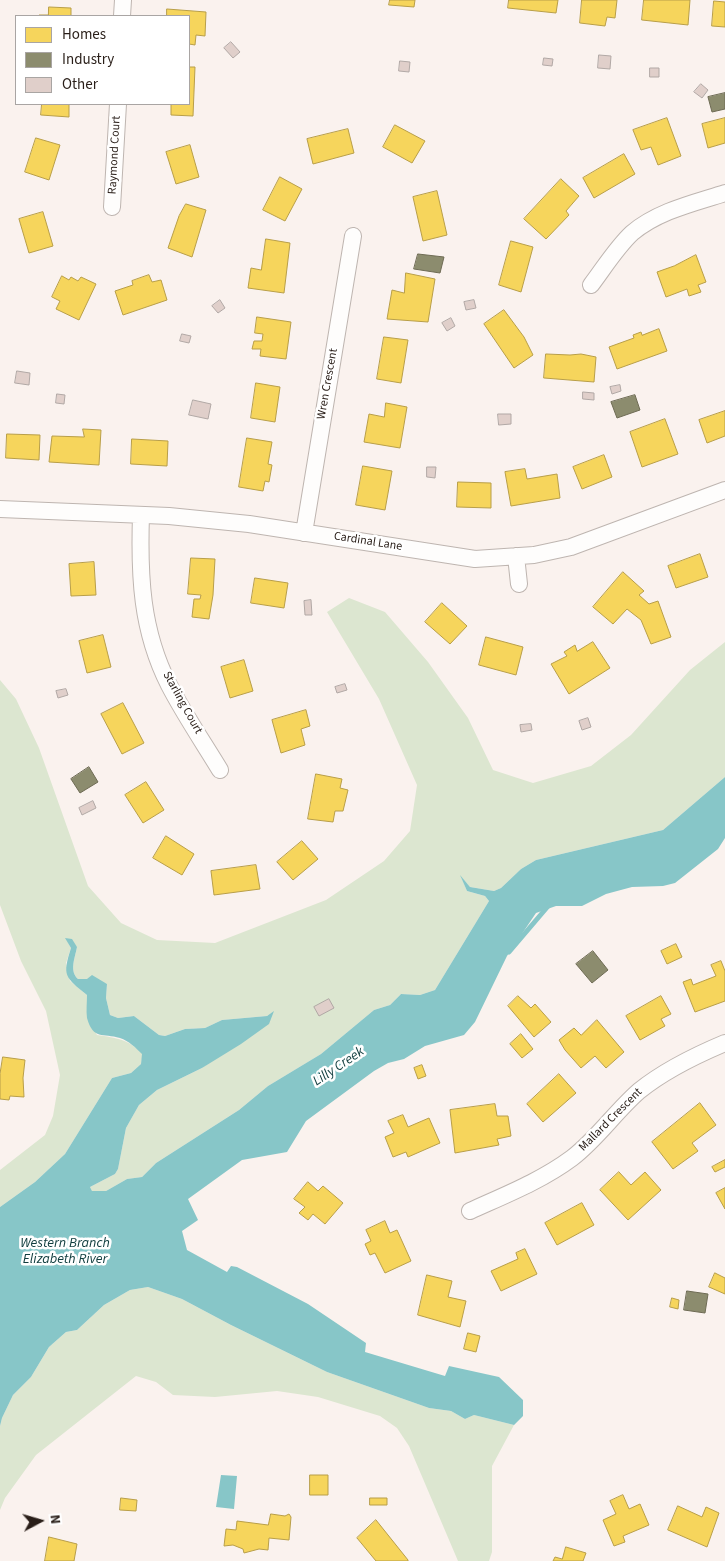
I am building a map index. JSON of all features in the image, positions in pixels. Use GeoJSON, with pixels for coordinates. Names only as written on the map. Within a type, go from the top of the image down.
{"type":"FeatureCollection","features":[{"type":"Feature","properties":{"kind":"street"},"geometry":{"type":"LineString","coordinates":[[122,15],[123,0]]}},
{"type":"Feature","properties":{"kind":"street","name":"Raymond Court"},"geometry":{"type":"LineString","coordinates":[[112,207],[118,105]]}},
{"type":"Feature","properties":{"kind":"street"},"geometry":{"type":"LineString","coordinates":[[591,285],[632,233],[649,221],[668,212],[725,193]]}},
{"type":"Feature","properties":{"kind":"street","name":"Wren Crescent"},"geometry":{"type":"LineString","coordinates":[[304,533],[353,236]]}},
{"type":"Feature","properties":{"kind":"street","name":"Cardinal Lane"},"geometry":{"type":"LineString","coordinates":[[0,509],[141,515],[240,523],[475,559],[534,555],[571,547],[725,490]]}},
{"type":"Feature","properties":{"kind":"street","name":"Starling Court"},"geometry":{"type":"LineString","coordinates":[[141,515],[139,560],[142,596],[149,631],[170,686],[220,770]]}},
{"type":"Feature","properties":{"kind":"street"},"geometry":{"type":"LineString","coordinates":[[516,556],[519,584]]}},
{"type":"Feature","properties":{"kind":"street","name":"Mallard Crescent"},"geometry":{"type":"LineString","coordinates":[[470,1211],[546,1176],[572,1158],[596,1137],[639,1092],[661,1075],[690,1057],[725,1043]]}},
{"type":"Feature","properties":{"kind":"green space"},"geometry":{"type":"Polygon","coordinates":[[[349,598],[385,612],[428,662],[468,718],[493,770],[533,783],[591,766],[631,735],[690,670],[725,642],[725,777],[663,830],[536,860],[521,869],[501,888],[494,891],[470,887],[461,877],[467,891],[485,896],[489,901],[435,990],[420,995],[401,994],[390,1005],[374,1010],[321,1054],[268,1086],[239,1110],[156,1163],[142,1177],[127,1179],[106,1191],[92,1191],[90,1187],[115,1174],[118,1169],[126,1128],[139,1105],[157,1090],[202,1068],[273,1012],[267,1016],[222,1020],[205,1028],[185,1029],[165,1036],[159,1035],[134,1016],[118,1018],[110,1015],[106,998],[107,984],[87,979],[78,979],[75,976],[73,968],[77,947],[66,938],[71,948],[66,963],[70,981],[87,995],[87,1017],[97,1035],[116,1038],[132,1045],[143,1054],[141,1064],[131,1073],[112,1078],[65,1154],[35,1182],[0,1207],[0,1170],[45,1135],[53,1116],[60,1075],[46,1011],[21,961],[0,905],[0,680],[16,699],[39,748],[88,886],[121,923],[157,940],[215,943],[326,900],[384,861],[410,831],[417,785],[379,699],[327,612],[349,598]]]}},
{"type":"Feature","properties":{"kind":"green space"},"geometry":{"type":"Polygon","coordinates":[[[148,1287],[182,1299],[327,1372],[429,1408],[451,1411],[465,1419],[474,1415],[514,1425],[492,1466],[492,1552],[489,1561],[458,1561],[409,1446],[397,1428],[380,1416],[318,1397],[277,1391],[215,1397],[173,1395],[156,1382],[136,1376],[36,1455],[5,1498],[0,1510],[0,1426],[13,1395],[31,1377],[49,1347],[66,1332],[77,1330],[104,1305],[130,1290],[148,1287]]]}},
{"type":"Feature","properties":{"kind":"water","name":"Western Branch Elizabeth River"},"geometry":{"type":"Polygon","coordinates":[[[725,777],[725,838],[718,849],[675,883],[663,886],[632,887],[606,894],[582,906],[556,906],[536,913],[507,956],[475,1022],[464,1035],[425,1046],[404,1059],[388,1063],[374,1071],[306,1121],[287,1152],[242,1160],[188,1199],[198,1220],[182,1231],[187,1250],[227,1272],[231,1266],[237,1267],[308,1304],[366,1343],[365,1352],[445,1376],[449,1366],[499,1377],[523,1400],[523,1416],[514,1425],[474,1415],[465,1419],[451,1411],[429,1408],[327,1372],[182,1299],[148,1287],[130,1290],[104,1305],[77,1330],[66,1332],[49,1347],[31,1377],[13,1395],[0,1426],[0,1207],[35,1182],[65,1154],[112,1078],[131,1073],[141,1064],[142,1054],[135,1047],[120,1038],[99,1034],[92,1030],[87,1018],[87,995],[67,975],[66,970],[71,948],[65,938],[72,939],[77,947],[73,968],[75,976],[78,979],[87,979],[92,975],[107,984],[106,998],[110,1015],[118,1018],[134,1016],[159,1035],[165,1036],[185,1029],[205,1028],[222,1020],[267,1016],[274,1011],[269,1024],[241,1044],[202,1068],[157,1090],[139,1105],[126,1128],[118,1169],[115,1174],[90,1187],[92,1191],[106,1191],[127,1179],[142,1177],[156,1163],[239,1110],[268,1086],[321,1054],[374,1010],[390,1005],[401,994],[420,995],[435,990],[489,901],[485,896],[467,891],[460,875],[470,887],[494,891],[501,888],[521,869],[536,860],[663,830],[725,777]]]}},
{"type":"Feature","properties":{"kind":"water"},"geometry":{"type":"Polygon","coordinates":[[[221,1475],[237,1476],[234,1509],[216,1507],[221,1475]]]}},
{"type":"Feature","properties":{"kind":"building: Homes"},"geometry":{"type":"Polygon","coordinates":[[[390,0],[415,0],[414,7],[389,5],[390,0]]]}},
{"type":"Feature","properties":{"kind":"building: Homes"},"geometry":{"type":"Polygon","coordinates":[[[509,0],[558,0],[556,13],[508,8],[509,0]]]}},
{"type":"Feature","properties":{"kind":"building: Homes"},"geometry":{"type":"Polygon","coordinates":[[[582,0],[617,0],[615,18],[607,17],[605,26],[580,23],[582,0]]]}},
{"type":"Feature","properties":{"kind":"building: Homes"},"geometry":{"type":"Polygon","coordinates":[[[644,0],[690,0],[688,25],[642,20],[644,0]]]}},
{"type":"Feature","properties":{"kind":"building: Homes"},"geometry":{"type":"Polygon","coordinates":[[[714,1],[725,2],[725,27],[712,26],[714,1]]]}},
{"type":"Feature","properties":{"kind":"building: Homes"},"geometry":{"type":"Polygon","coordinates":[[[49,7],[71,8],[71,15],[48,15],[49,7]]]}},
{"type":"Feature","properties":{"kind":"building: Homes"},"geometry":{"type":"Polygon","coordinates":[[[167,9],[206,12],[205,36],[196,35],[195,45],[190,44],[190,15],[167,15],[167,9]]]}},
{"type":"Feature","properties":{"kind":"building: Homes"},"geometry":{"type":"Polygon","coordinates":[[[190,67],[195,67],[193,116],[171,115],[171,105],[190,105],[190,67]]]}},
{"type":"Feature","properties":{"kind":"building: Homes"},"geometry":{"type":"Polygon","coordinates":[[[42,105],[69,105],[69,117],[41,115],[42,105]]]}},
{"type":"Feature","properties":{"kind":"building: Homes"},"geometry":{"type":"Polygon","coordinates":[[[667,118],[681,156],[658,165],[651,147],[641,150],[633,130],[667,118]]]}},
{"type":"Feature","properties":{"kind":"building: Homes"},"geometry":{"type":"Polygon","coordinates":[[[725,118],[725,143],[708,148],[702,124],[725,118]]]}},
{"type":"Feature","properties":{"kind":"building: Homes"},"geometry":{"type":"Polygon","coordinates":[[[395,125],[425,141],[412,163],[383,147],[395,125]]]}},
{"type":"Feature","properties":{"kind":"building: Homes"},"geometry":{"type":"Polygon","coordinates":[[[348,129],[354,153],[313,164],[307,139],[348,129]]]}},
{"type":"Feature","properties":{"kind":"building: Homes"},"geometry":{"type":"Polygon","coordinates":[[[36,138],[60,145],[49,180],[25,172],[36,138]]]}},
{"type":"Feature","properties":{"kind":"building: Homes"},"geometry":{"type":"Polygon","coordinates":[[[190,145],[199,177],[176,184],[166,152],[190,145]]]}},
{"type":"Feature","properties":{"kind":"building: Homes"},"geometry":{"type":"Polygon","coordinates":[[[624,154],[635,174],[594,198],[583,178],[624,154]]]}},
{"type":"Feature","properties":{"kind":"building: Homes"},"geometry":{"type":"Polygon","coordinates":[[[280,177],[302,189],[285,221],[263,210],[280,177]]]}},
{"type":"Feature","properties":{"kind":"building: Homes"},"geometry":{"type":"Polygon","coordinates":[[[561,179],[579,196],[566,211],[569,215],[546,239],[524,219],[561,179]]]}},
{"type":"Feature","properties":{"kind":"building: Homes"},"geometry":{"type":"Polygon","coordinates":[[[437,191],[447,235],[423,241],[413,197],[437,191]]]}},
{"type":"Feature","properties":{"kind":"building: Homes"},"geometry":{"type":"Polygon","coordinates":[[[186,204],[206,210],[192,257],[168,248],[179,216],[186,204]]]}},
{"type":"Feature","properties":{"kind":"building: Homes"},"geometry":{"type":"Polygon","coordinates":[[[43,212],[53,246],[29,253],[19,219],[43,212]]]}},
{"type":"Feature","properties":{"kind":"building: Homes"},"geometry":{"type":"Polygon","coordinates":[[[266,239],[290,243],[284,293],[248,288],[251,268],[261,270],[266,239]]]}},
{"type":"Feature","properties":{"kind":"building: Homes"},"geometry":{"type":"Polygon","coordinates":[[[511,241],[533,247],[521,292],[499,285],[511,241]]]}},
{"type":"Feature","properties":{"kind":"building: Homes"},"geometry":{"type":"Polygon","coordinates":[[[696,255],[706,282],[698,285],[701,292],[689,296],[687,289],[666,297],[657,272],[696,255]]]}},
{"type":"Feature","properties":{"kind":"building: Homes"},"geometry":{"type":"Polygon","coordinates":[[[406,273],[435,279],[428,322],[387,319],[392,290],[404,293],[406,273]]]}},
{"type":"Feature","properties":{"kind":"building: Homes"},"geometry":{"type":"Polygon","coordinates":[[[149,275],[152,282],[161,280],[167,300],[123,315],[115,291],[133,285],[132,281],[149,275]]]}},
{"type":"Feature","properties":{"kind":"building: Homes"},"geometry":{"type":"Polygon","coordinates":[[[62,276],[69,280],[71,277],[78,281],[81,277],[96,284],[79,320],[56,309],[60,301],[52,297],[62,276]]]}},
{"type":"Feature","properties":{"kind":"building: Homes"},"geometry":{"type":"Polygon","coordinates":[[[504,310],[524,337],[533,355],[514,368],[484,324],[504,310]]]}},
{"type":"Feature","properties":{"kind":"building: Homes"},"geometry":{"type":"Polygon","coordinates":[[[257,317],[291,322],[286,359],[260,356],[261,349],[252,349],[254,341],[262,341],[263,334],[255,333],[257,317]]]}},
{"type":"Feature","properties":{"kind":"building: Homes"},"geometry":{"type":"Polygon","coordinates":[[[659,329],[667,351],[617,369],[609,347],[634,338],[633,335],[641,332],[642,335],[659,329]]]}},
{"type":"Feature","properties":{"kind":"building: Homes"},"geometry":{"type":"Polygon","coordinates":[[[384,337],[408,340],[401,383],[377,379],[384,337]]]}},
{"type":"Feature","properties":{"kind":"building: Homes"},"geometry":{"type":"Polygon","coordinates":[[[546,354],[581,354],[596,357],[594,382],[544,378],[546,354]]]}},
{"type":"Feature","properties":{"kind":"building: Homes"},"geometry":{"type":"Polygon","coordinates":[[[256,383],[280,387],[275,422],[251,418],[256,383]]]}},
{"type":"Feature","properties":{"kind":"building: Homes"},"geometry":{"type":"Polygon","coordinates":[[[386,403],[407,407],[400,448],[364,442],[369,414],[384,417],[386,403]]]}},
{"type":"Feature","properties":{"kind":"building: Homes"},"geometry":{"type":"Polygon","coordinates":[[[725,411],[725,436],[707,443],[699,420],[725,411]]]}},
{"type":"Feature","properties":{"kind":"building: Homes"},"geometry":{"type":"Polygon","coordinates":[[[665,419],[678,454],[642,467],[630,432],[665,419]]]}},
{"type":"Feature","properties":{"kind":"building: Homes"},"geometry":{"type":"Polygon","coordinates":[[[83,429],[101,430],[99,465],[49,462],[52,436],[84,437],[83,429]]]}},
{"type":"Feature","properties":{"kind":"building: Homes"},"geometry":{"type":"Polygon","coordinates":[[[7,434],[40,435],[39,460],[6,458],[7,434]]]}},
{"type":"Feature","properties":{"kind":"building: Homes"},"geometry":{"type":"Polygon","coordinates":[[[247,438],[272,442],[268,464],[272,465],[269,482],[265,481],[263,491],[239,487],[247,438]]]}},
{"type":"Feature","properties":{"kind":"building: Homes"},"geometry":{"type":"Polygon","coordinates":[[[132,439],[168,441],[167,466],[131,464],[132,439]]]}},
{"type":"Feature","properties":{"kind":"building: Homes"},"geometry":{"type":"Polygon","coordinates":[[[604,455],[612,477],[582,489],[573,467],[604,455]]]}},
{"type":"Feature","properties":{"kind":"building: Homes"},"geometry":{"type":"Polygon","coordinates":[[[363,466],[392,471],[385,510],[356,505],[363,466]]]}},
{"type":"Feature","properties":{"kind":"building: Homes"},"geometry":{"type":"Polygon","coordinates":[[[525,469],[527,479],[557,474],[560,498],[511,506],[505,472],[525,469]]]}},
{"type":"Feature","properties":{"kind":"building: Homes"},"geometry":{"type":"Polygon","coordinates":[[[458,482],[491,483],[491,508],[457,507],[458,482]]]}},
{"type":"Feature","properties":{"kind":"building: Homes"},"geometry":{"type":"Polygon","coordinates":[[[700,554],[708,577],[676,588],[668,566],[700,554]]]}},
{"type":"Feature","properties":{"kind":"building: Homes"},"geometry":{"type":"Polygon","coordinates":[[[191,558],[215,559],[213,595],[209,619],[192,617],[194,599],[200,599],[201,595],[188,594],[191,558]]]}},
{"type":"Feature","properties":{"kind":"building: Homes"},"geometry":{"type":"Polygon","coordinates":[[[94,562],[96,595],[71,596],[69,564],[94,562]]]}},
{"type":"Feature","properties":{"kind":"building: Homes"},"geometry":{"type":"Polygon","coordinates":[[[623,572],[644,591],[639,595],[649,604],[658,601],[671,637],[651,644],[641,620],[627,609],[613,624],[593,607],[623,572]]]}},
{"type":"Feature","properties":{"kind":"building: Homes"},"geometry":{"type":"Polygon","coordinates":[[[255,578],[288,583],[284,608],[251,603],[255,578]]]}},
{"type":"Feature","properties":{"kind":"building: Homes"},"geometry":{"type":"Polygon","coordinates":[[[442,603],[467,626],[450,644],[425,622],[442,603]]]}},
{"type":"Feature","properties":{"kind":"building: Homes"},"geometry":{"type":"Polygon","coordinates":[[[103,635],[111,667],[87,673],[79,641],[103,635]]]}},
{"type":"Feature","properties":{"kind":"building: Homes"},"geometry":{"type":"Polygon","coordinates":[[[486,637],[523,647],[516,675],[479,665],[486,637]]]}},
{"type":"Feature","properties":{"kind":"building: Homes"},"geometry":{"type":"Polygon","coordinates":[[[593,642],[610,668],[569,694],[551,664],[567,656],[564,652],[575,645],[577,651],[593,642]]]}},
{"type":"Feature","properties":{"kind":"building: Homes"},"geometry":{"type":"Polygon","coordinates":[[[244,660],[253,691],[230,698],[221,667],[244,660]]]}},
{"type":"Feature","properties":{"kind":"building: Homes"},"geometry":{"type":"Polygon","coordinates":[[[123,703],[144,743],[122,754],[101,714],[123,703]]]}},
{"type":"Feature","properties":{"kind":"building: Homes"},"geometry":{"type":"Polygon","coordinates":[[[306,710],[310,726],[301,729],[305,745],[281,753],[272,720],[306,710]]]}},
{"type":"Feature","properties":{"kind":"building: Homes"},"geometry":{"type":"Polygon","coordinates":[[[316,774],[342,779],[340,788],[348,790],[343,811],[335,811],[333,822],[308,819],[316,774]]]}},
{"type":"Feature","properties":{"kind":"building: Homes"},"geometry":{"type":"Polygon","coordinates":[[[146,782],[164,810],[143,823],[125,795],[146,782]]]}},
{"type":"Feature","properties":{"kind":"building: Homes"},"geometry":{"type":"Polygon","coordinates":[[[166,836],[194,854],[182,875],[153,858],[166,836]]]}},
{"type":"Feature","properties":{"kind":"building: Homes"},"geometry":{"type":"Polygon","coordinates":[[[302,841],[318,859],[293,880],[277,862],[302,841]]]}},
{"type":"Feature","properties":{"kind":"building: Homes"},"geometry":{"type":"Polygon","coordinates":[[[256,865],[260,889],[214,895],[211,871],[256,865]]]}},
{"type":"Feature","properties":{"kind":"building: Homes"},"geometry":{"type":"Polygon","coordinates":[[[676,944],[682,957],[667,964],[661,951],[676,944]]]}},
{"type":"Feature","properties":{"kind":"building: Homes"},"geometry":{"type":"Polygon","coordinates":[[[721,961],[725,971],[725,1001],[695,1012],[683,982],[691,979],[693,985],[716,976],[711,965],[721,961]]]}},
{"type":"Feature","properties":{"kind":"building: Homes"},"geometry":{"type":"Polygon","coordinates":[[[518,996],[531,1008],[535,1004],[551,1022],[534,1037],[508,1006],[518,996]]]}},
{"type":"Feature","properties":{"kind":"building: Homes"},"geometry":{"type":"Polygon","coordinates":[[[661,996],[671,1014],[661,1019],[665,1026],[640,1040],[626,1016],[661,996]]]}},
{"type":"Feature","properties":{"kind":"building: Homes"},"geometry":{"type":"Polygon","coordinates":[[[597,1020],[624,1052],[606,1068],[595,1056],[581,1068],[559,1040],[574,1028],[581,1035],[597,1020]]]}},
{"type":"Feature","properties":{"kind":"building: Homes"},"geometry":{"type":"Polygon","coordinates":[[[521,1034],[533,1049],[522,1058],[510,1044],[521,1034]]]}},
{"type":"Feature","properties":{"kind":"building: Homes"},"geometry":{"type":"Polygon","coordinates":[[[3,1057],[25,1060],[23,1078],[24,1097],[10,1096],[9,1100],[0,1099],[0,1074],[3,1057]]]}},
{"type":"Feature","properties":{"kind":"building: Homes"},"geometry":{"type":"Polygon","coordinates":[[[422,1065],[426,1076],[418,1079],[414,1068],[422,1065]]]}},
{"type":"Feature","properties":{"kind":"building: Homes"},"geometry":{"type":"Polygon","coordinates":[[[559,1074],[576,1093],[543,1122],[527,1104],[559,1074]]]}},
{"type":"Feature","properties":{"kind":"building: Homes"},"geometry":{"type":"Polygon","coordinates":[[[700,1103],[716,1125],[692,1143],[698,1151],[673,1169],[652,1142],[700,1103]]]}},
{"type":"Feature","properties":{"kind":"building: Homes"},"geometry":{"type":"Polygon","coordinates":[[[495,1104],[497,1116],[508,1116],[511,1136],[497,1139],[499,1145],[455,1153],[450,1110],[495,1104]]]}},
{"type":"Feature","properties":{"kind":"building: Homes"},"geometry":{"type":"Polygon","coordinates":[[[403,1115],[408,1127],[429,1118],[440,1143],[408,1157],[406,1152],[393,1157],[385,1137],[394,1133],[388,1121],[403,1115]]]}},
{"type":"Feature","properties":{"kind":"building: Homes"},"geometry":{"type":"Polygon","coordinates":[[[725,1160],[725,1167],[715,1172],[712,1167],[725,1160]]]}},
{"type":"Feature","properties":{"kind":"building: Homes"},"geometry":{"type":"Polygon","coordinates":[[[619,1172],[631,1185],[645,1172],[661,1190],[628,1220],[600,1190],[619,1172]]]}},
{"type":"Feature","properties":{"kind":"building: Homes"},"geometry":{"type":"Polygon","coordinates":[[[308,1182],[318,1191],[323,1186],[343,1203],[325,1224],[313,1214],[308,1220],[299,1213],[305,1207],[294,1199],[308,1182]]]}},
{"type":"Feature","properties":{"kind":"building: Homes"},"geometry":{"type":"Polygon","coordinates":[[[725,1188],[725,1209],[716,1193],[725,1188]]]}},
{"type":"Feature","properties":{"kind":"building: Homes"},"geometry":{"type":"Polygon","coordinates":[[[582,1203],[594,1225],[557,1245],[545,1223],[582,1203]]]}},
{"type":"Feature","properties":{"kind":"building: Homes"},"geometry":{"type":"Polygon","coordinates":[[[385,1221],[390,1233],[397,1230],[411,1261],[385,1273],[375,1253],[370,1255],[365,1244],[371,1241],[366,1230],[385,1221]]]}},
{"type":"Feature","properties":{"kind":"building: Homes"},"geometry":{"type":"Polygon","coordinates":[[[525,1249],[537,1274],[501,1291],[491,1271],[518,1259],[516,1253],[525,1249]]]}},
{"type":"Feature","properties":{"kind":"building: Homes"},"geometry":{"type":"Polygon","coordinates":[[[715,1273],[725,1278],[725,1294],[709,1287],[715,1273]]]}},
{"type":"Feature","properties":{"kind":"building: Homes"},"geometry":{"type":"Polygon","coordinates":[[[427,1275],[452,1281],[448,1297],[466,1301],[460,1327],[418,1315],[427,1275]]]}},
{"type":"Feature","properties":{"kind":"building: Homes"},"geometry":{"type":"Polygon","coordinates":[[[672,1298],[679,1300],[678,1309],[670,1307],[672,1298]]]}},
{"type":"Feature","properties":{"kind":"building: Homes"},"geometry":{"type":"Polygon","coordinates":[[[468,1333],[480,1336],[476,1352],[464,1349],[468,1333]]]}},
{"type":"Feature","properties":{"kind":"building: Homes"},"geometry":{"type":"Polygon","coordinates":[[[310,1475],[328,1475],[328,1495],[310,1495],[310,1475]]]}},
{"type":"Feature","properties":{"kind":"building: Homes"},"geometry":{"type":"Polygon","coordinates":[[[623,1495],[629,1509],[640,1504],[649,1525],[623,1536],[625,1542],[614,1546],[603,1520],[616,1514],[610,1501],[623,1495]]]}},
{"type":"Feature","properties":{"kind":"building: Homes"},"geometry":{"type":"Polygon","coordinates":[[[121,1498],[137,1500],[136,1511],[120,1510],[121,1498]]]}},
{"type":"Feature","properties":{"kind":"building: Homes"},"geometry":{"type":"Polygon","coordinates":[[[370,1498],[387,1498],[387,1505],[370,1505],[370,1498]]]}},
{"type":"Feature","properties":{"kind":"building: Homes"},"geometry":{"type":"Polygon","coordinates":[[[678,1506],[702,1517],[706,1507],[719,1513],[707,1547],[668,1530],[678,1506]]]}},
{"type":"Feature","properties":{"kind":"building: Homes"},"geometry":{"type":"Polygon","coordinates":[[[271,1514],[285,1516],[289,1514],[291,1517],[289,1540],[269,1538],[268,1550],[259,1549],[244,1553],[243,1549],[233,1545],[224,1546],[226,1529],[236,1530],[237,1521],[268,1525],[271,1514]]]}},
{"type":"Feature","properties":{"kind":"building: Homes"},"geometry":{"type":"Polygon","coordinates":[[[376,1520],[408,1561],[376,1561],[357,1538],[376,1520]]]}},
{"type":"Feature","properties":{"kind":"building: Homes"},"geometry":{"type":"Polygon","coordinates":[[[49,1537],[77,1544],[74,1561],[45,1561],[49,1537]]]}},
{"type":"Feature","properties":{"kind":"building: Homes"},"geometry":{"type":"Polygon","coordinates":[[[566,1547],[586,1553],[583,1561],[553,1561],[555,1557],[562,1559],[566,1547]]]}},
{"type":"Feature","properties":{"kind":"building: Industry"},"geometry":{"type":"Polygon","coordinates":[[[725,93],[725,109],[712,112],[708,97],[725,93]]]}},
{"type":"Feature","properties":{"kind":"building: Industry"},"geometry":{"type":"Polygon","coordinates":[[[418,254],[444,257],[440,273],[414,269],[418,254]]]}},
{"type":"Feature","properties":{"kind":"building: Industry"},"geometry":{"type":"Polygon","coordinates":[[[635,395],[640,410],[617,418],[611,402],[635,395]]]}},
{"type":"Feature","properties":{"kind":"building: Industry"},"geometry":{"type":"Polygon","coordinates":[[[89,767],[98,782],[80,793],[71,779],[89,767]]]}},
{"type":"Feature","properties":{"kind":"building: Industry"},"geometry":{"type":"Polygon","coordinates":[[[593,951],[608,970],[592,983],[576,964],[593,951]]]}},
{"type":"Feature","properties":{"kind":"building: Industry"},"geometry":{"type":"Polygon","coordinates":[[[687,1291],[708,1294],[705,1313],[684,1310],[687,1291]]]}},
{"type":"Feature","properties":{"kind":"building: Other"},"geometry":{"type":"Polygon","coordinates":[[[231,42],[240,52],[233,58],[224,48],[231,42]]]}},
{"type":"Feature","properties":{"kind":"building: Other"},"geometry":{"type":"Polygon","coordinates":[[[599,55],[611,56],[610,69],[598,68],[599,55]]]}},
{"type":"Feature","properties":{"kind":"building: Other"},"geometry":{"type":"Polygon","coordinates":[[[544,58],[553,59],[552,66],[543,65],[544,58]]]}},
{"type":"Feature","properties":{"kind":"building: Other"},"geometry":{"type":"Polygon","coordinates":[[[400,61],[410,62],[409,72],[399,71],[400,61]]]}},
{"type":"Feature","properties":{"kind":"building: Other"},"geometry":{"type":"Polygon","coordinates":[[[650,68],[659,68],[659,77],[650,77],[650,68]]]}},
{"type":"Feature","properties":{"kind":"building: Other"},"geometry":{"type":"Polygon","coordinates":[[[701,84],[708,90],[702,98],[694,92],[701,84]]]}},
{"type":"Feature","properties":{"kind":"building: Other"},"geometry":{"type":"Polygon","coordinates":[[[220,300],[225,308],[218,313],[212,306],[220,300]]]}},
{"type":"Feature","properties":{"kind":"building: Other"},"geometry":{"type":"Polygon","coordinates":[[[474,300],[476,308],[466,310],[464,302],[474,300]]]}},
{"type":"Feature","properties":{"kind":"building: Other"},"geometry":{"type":"Polygon","coordinates":[[[451,318],[455,326],[447,331],[442,323],[451,318]]]}},
{"type":"Feature","properties":{"kind":"building: Other"},"geometry":{"type":"Polygon","coordinates":[[[182,334],[191,336],[189,343],[180,341],[182,334]]]}},
{"type":"Feature","properties":{"kind":"building: Other"},"geometry":{"type":"Polygon","coordinates":[[[17,371],[30,373],[29,385],[15,383],[17,371]]]}},
{"type":"Feature","properties":{"kind":"building: Other"},"geometry":{"type":"Polygon","coordinates":[[[620,385],[621,391],[612,394],[610,387],[620,385]]]}},
{"type":"Feature","properties":{"kind":"building: Other"},"geometry":{"type":"Polygon","coordinates":[[[583,392],[594,393],[594,400],[583,399],[583,392]]]}},
{"type":"Feature","properties":{"kind":"building: Other"},"geometry":{"type":"Polygon","coordinates":[[[57,394],[65,395],[64,404],[56,403],[57,394]]]}},
{"type":"Feature","properties":{"kind":"building: Other"},"geometry":{"type":"Polygon","coordinates":[[[193,400],[211,404],[208,419],[189,415],[193,400]]]}},
{"type":"Feature","properties":{"kind":"building: Other"},"geometry":{"type":"Polygon","coordinates":[[[498,414],[511,414],[511,424],[499,425],[498,414]]]}},
{"type":"Feature","properties":{"kind":"building: Other"},"geometry":{"type":"Polygon","coordinates":[[[427,467],[436,467],[435,478],[427,477],[427,467]]]}},
{"type":"Feature","properties":{"kind":"building: Other"},"geometry":{"type":"Polygon","coordinates":[[[311,600],[312,615],[305,615],[304,601],[311,600]]]}},
{"type":"Feature","properties":{"kind":"building: Other"},"geometry":{"type":"Polygon","coordinates":[[[345,684],[347,690],[337,693],[335,687],[345,684]]]}},
{"type":"Feature","properties":{"kind":"building: Other"},"geometry":{"type":"Polygon","coordinates":[[[66,689],[68,695],[58,698],[56,691],[66,689]]]}},
{"type":"Feature","properties":{"kind":"building: Other"},"geometry":{"type":"Polygon","coordinates":[[[588,718],[591,727],[582,730],[579,721],[588,718]]]}},
{"type":"Feature","properties":{"kind":"building: Other"},"geometry":{"type":"Polygon","coordinates":[[[531,724],[532,730],[521,732],[520,725],[531,724]]]}},
{"type":"Feature","properties":{"kind":"building: Other"},"geometry":{"type":"Polygon","coordinates":[[[93,801],[96,808],[82,815],[79,808],[93,801]]]}},
{"type":"Feature","properties":{"kind":"building: Other"},"geometry":{"type":"Polygon","coordinates":[[[329,999],[334,1008],[319,1016],[314,1007],[329,999]]]}},
{"type":"Feature","properties":{"kind":"waterway","name":"Lilly Creek"},"geometry":{"type":"LineString","coordinates":[[509,952],[549,905]]}}]}
